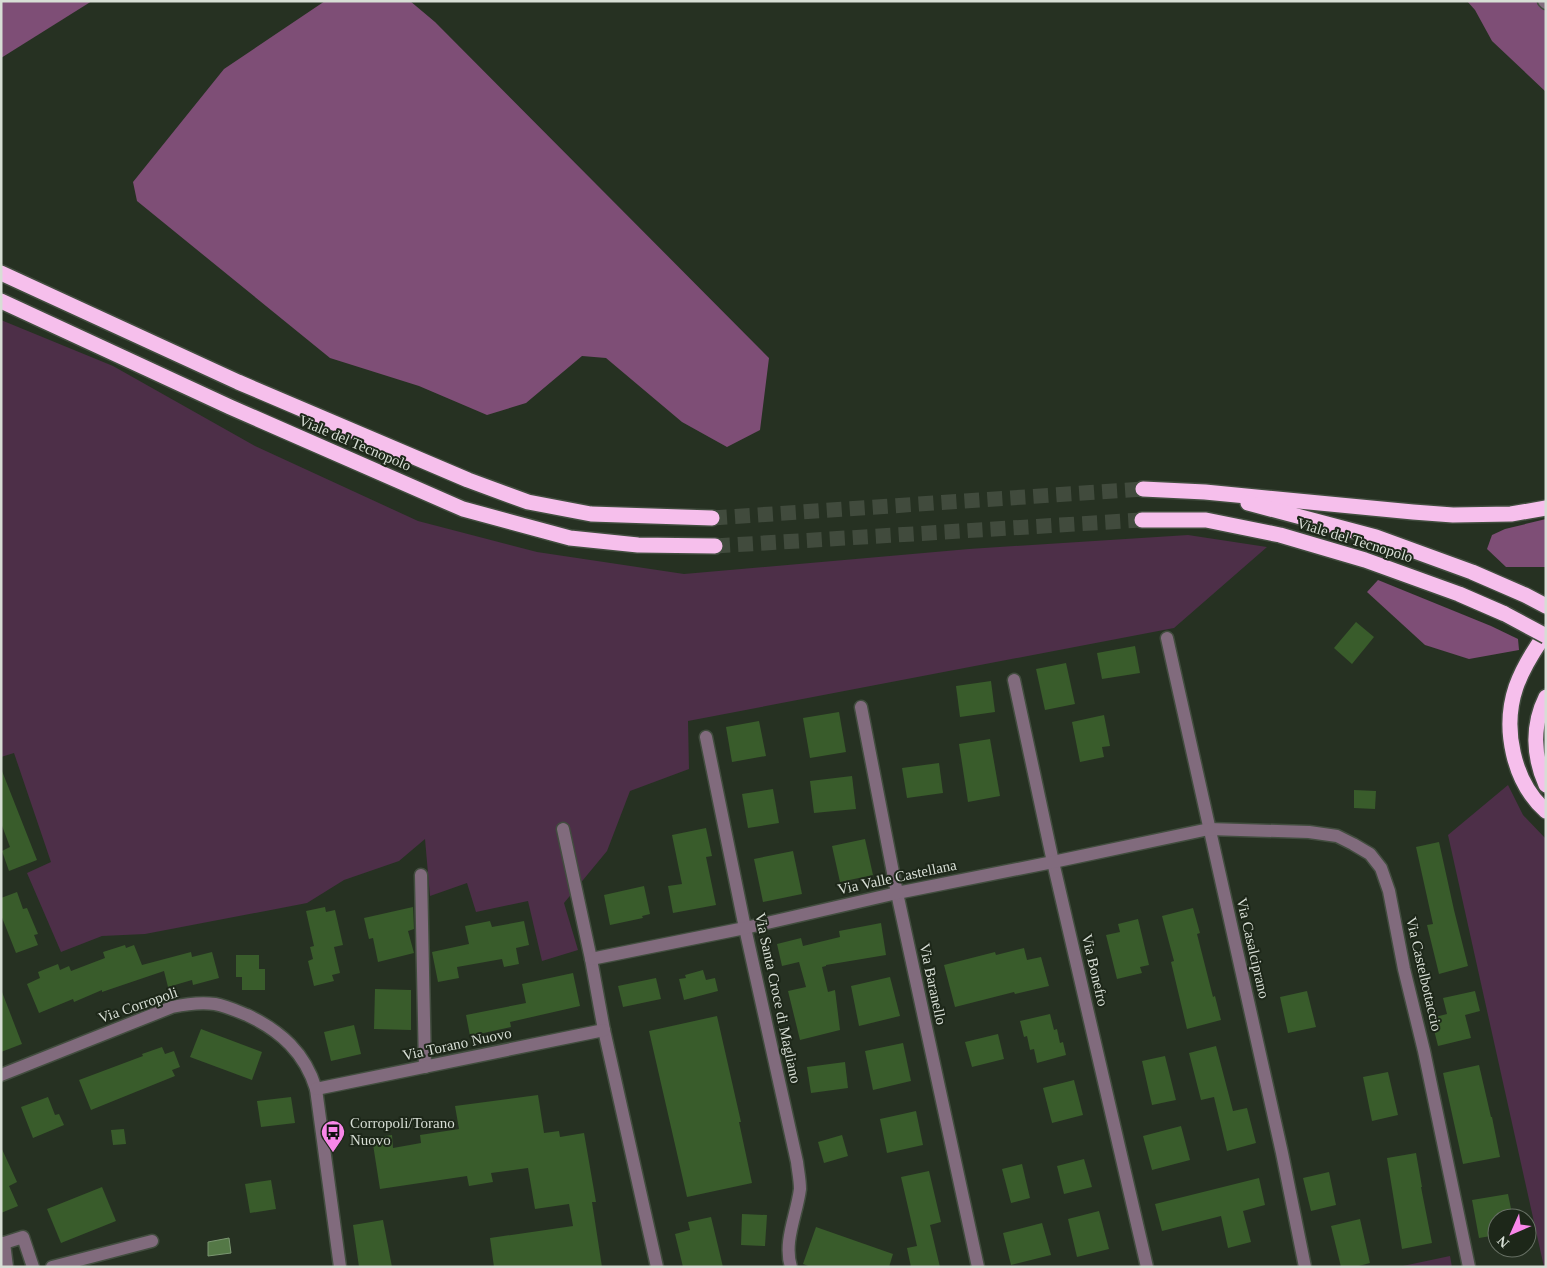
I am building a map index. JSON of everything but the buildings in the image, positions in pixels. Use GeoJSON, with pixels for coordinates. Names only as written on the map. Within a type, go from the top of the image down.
{"type":"FeatureCollection","features":[{"type":"Feature","properties":{"kind":"highway","name":"Viale del Tecnopolo"},"geometry":{"type":"LineString","coordinates":[[2,273],[238,382],[468,480],[528,502],[591,514],[712,518]]}},
{"type":"Feature","properties":{"kind":"highway","name":"Viale del Tecnopolo"},"geometry":{"type":"LineString","coordinates":[[1,301],[230,407],[463,509],[570,538],[638,545],[715,546]]}},
{"type":"Feature","properties":{"kind":"highway"},"geometry":{"type":"LineString","coordinates":[[1143,489],[1205,492],[1453,515],[1512,514],[1546,508]]}},
{"type":"Feature","properties":{"kind":"highway","name":"Viale del Tecnopolo"},"geometry":{"type":"LineString","coordinates":[[1205,492],[1376,536],[1472,572],[1546,606]]}},
{"type":"Feature","properties":{"kind":"highway","name":"Viale del Tecnopolo"},"geometry":{"type":"LineString","coordinates":[[1142,520],[1206,520],[1280,536],[1365,560],[1459,594],[1546,634]]}},
{"type":"Feature","properties":{"kind":"highway"},"geometry":{"type":"LineString","coordinates":[[1546,634],[1530,656],[1516,687],[1511,715],[1511,743],[1517,769],[1528,791],[1546,811]]}},
{"type":"Feature","properties":{"kind":"highway"},"geometry":{"type":"LineString","coordinates":[[1546,696],[1538,718],[1535,739],[1537,760],[1546,784]]}},
{"type":"Feature","properties":{"kind":"street","name":"Via Casalciprano"},"geometry":{"type":"LineString","coordinates":[[1167,638],[1282,1153],[1305,1267]]}},
{"type":"Feature","properties":{"kind":"street","name":"Via Bonefro"},"geometry":{"type":"LineString","coordinates":[[1014,680],[1053,862],[1147,1267]]}},
{"type":"Feature","properties":{"kind":"street","name":"Via Baranello"},"geometry":{"type":"LineString","coordinates":[[861,707],[897,893],[978,1267]]}},
{"type":"Feature","properties":{"kind":"street","name":"Via Santa Croce di Magliano"},"geometry":{"type":"LineString","coordinates":[[706,737],[745,928],[794,1147],[800,1183],[790,1244],[789,1256],[791,1267]]}},
{"type":"Feature","properties":{"kind":"street"},"geometry":{"type":"LineString","coordinates":[[563,829],[591,958],[604,1030],[657,1267]]}},
{"type":"Feature","properties":{"kind":"street","name":"Via Castelbottaccio"},"geometry":{"type":"LineString","coordinates":[[1209,829],[1309,832],[1331,835],[1354,844],[1370,854],[1381,868],[1389,891],[1404,969],[1424,1051],[1469,1267]]}},
{"type":"Feature","properties":{"kind":"street","name":"Via Valle Castellana"},"geometry":{"type":"LineString","coordinates":[[591,958],[745,928],[897,893],[1209,829]]}},
{"type":"Feature","properties":{"kind":"street"},"geometry":{"type":"LineString","coordinates":[[421,875],[425,1067]]}},
{"type":"Feature","properties":{"kind":"street","name":"Via Corropoli"},"geometry":{"type":"LineString","coordinates":[[1,1076],[158,1012],[183,1005],[216,1004],[239,1011],[261,1022],[283,1037],[306,1064],[316,1089],[340,1267]]}},
{"type":"Feature","properties":{"kind":"street","name":"Via Torano Nuovo"},"geometry":{"type":"LineString","coordinates":[[316,1089],[604,1030]]}},
{"type":"Feature","properties":{"kind":"street"},"geometry":{"type":"LineString","coordinates":[[7,1267],[3,1244],[23,1237],[33,1267]]}},
{"type":"Feature","properties":{"kind":"street"},"geometry":{"type":"LineString","coordinates":[[52,1267],[152,1241]]}},
{"type":"Feature","properties":{"kind":"shaded area"},"geometry":{"type":"Polygon","coordinates":[[[1,1],[92,1],[1,58],[1,1]]]}},
{"type":"Feature","properties":{"kind":"shaded area"},"geometry":{"type":"Polygon","coordinates":[[[325,1],[410,1],[435,22],[769,358],[760,430],[727,447],[682,422],[606,358],[582,356],[526,403],[487,415],[419,386],[330,358],[137,201],[133,182],[224,69],[325,1]]]}},
{"type":"Feature","properties":{"kind":"shaded area"},"geometry":{"type":"Polygon","coordinates":[[[1467,1],[1542,1],[1546,6],[1546,92],[1492,41],[1475,10],[1467,1]]]}},
{"type":"Feature","properties":{"kind":"shaded area"},"geometry":{"type":"Polygon","coordinates":[[[1,320],[113,366],[255,446],[418,521],[537,552],[684,574],[969,549],[1188,535],[1267,547],[1174,628],[688,721],[689,769],[630,791],[607,851],[564,903],[578,950],[542,961],[528,901],[476,912],[467,883],[430,896],[425,839],[399,861],[344,880],[307,903],[145,934],[102,936],[61,952],[27,873],[51,862],[14,753],[1,757],[1,320]]]}},
{"type":"Feature","properties":{"kind":"shaded area"},"geometry":{"type":"Polygon","coordinates":[[[1546,519],[1546,567],[1506,567],[1487,549],[1492,535],[1505,529],[1546,519]]]}},
{"type":"Feature","properties":{"kind":"shaded area"},"geometry":{"type":"Polygon","coordinates":[[[1378,580],[1518,639],[1519,650],[1469,659],[1425,645],[1367,592],[1378,580]]]}},
{"type":"Feature","properties":{"kind":"shaded area"},"geometry":{"type":"Polygon","coordinates":[[[1508,785],[1523,815],[1546,839],[1546,1267],[1544,1267],[1537,1236],[1537,1208],[1531,1208],[1448,835],[1508,785]]]}},
{"type":"Feature","properties":{"kind":"shaded area"},"geometry":{"type":"Polygon","coordinates":[[[229,1238],[231,1253],[208,1256],[208,1242],[229,1238]]]}},
{"type":"Feature","properties":{"kind":"shaded area"},"geometry":{"type":"Polygon","coordinates":[[[1450,1256],[1452,1267],[1398,1267],[1450,1256]]]}},
{"type":"Feature","properties":{"kind":"tunnel"},"geometry":{"type":"LineString","coordinates":[[712,518],[1143,489]]}},
{"type":"Feature","properties":{"kind":"tunnel"},"geometry":{"type":"LineString","coordinates":[[715,546],[1142,520]]}},
{"type":"Feature","properties":{"kind":"place","name":"Corropoli/Torano Nuovo"},"geometry":{"type":"Point","coordinates":[333,1153]}}]}
